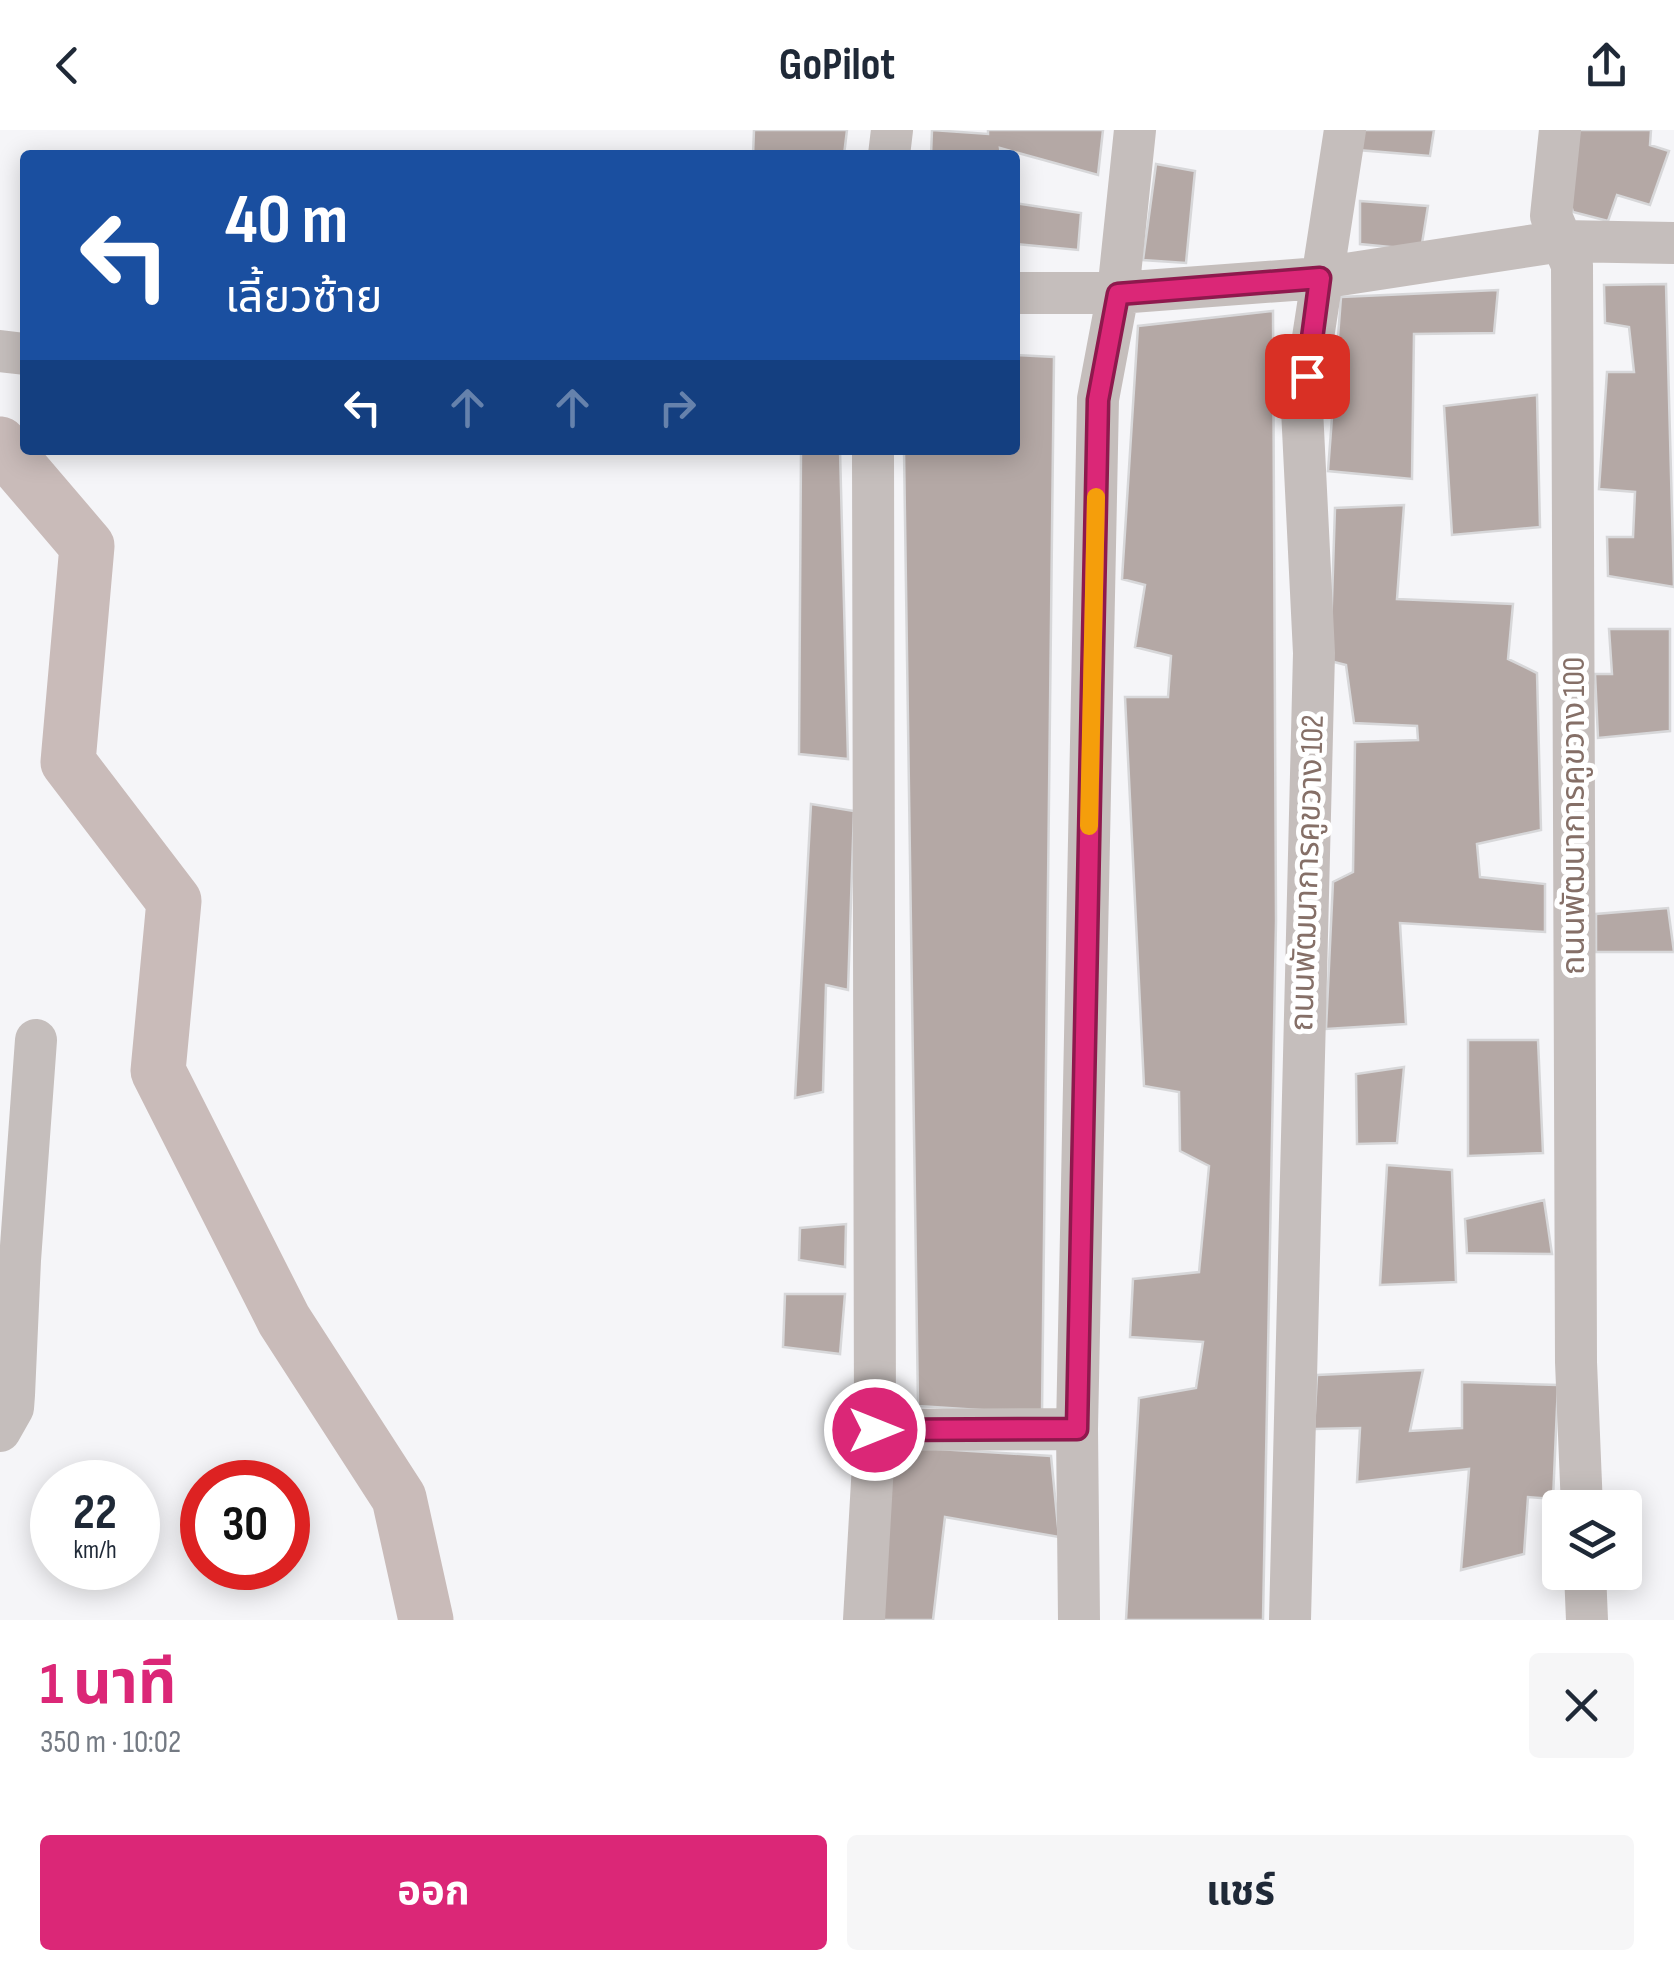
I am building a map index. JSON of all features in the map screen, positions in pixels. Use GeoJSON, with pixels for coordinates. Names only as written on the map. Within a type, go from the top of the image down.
{"type":"FeatureCollection","features":[{"type":"Feature","properties":{"kind":"street"},"geometry":{"type":"LineString","coordinates":[[1079,1620],[1077,1429],[1098,400],[1118,294],[1136,130]]}},
{"type":"Feature","properties":{"kind":"street","name":"ถนนพัฒนาการคูขวาง 102"},"geometry":{"type":"LineString","coordinates":[[1290,1620],[1314,654],[1302,409],[1345,130]]}},
{"type":"Feature","properties":{"kind":"street","name":"ถนนพัฒนาการคูขวาง 100"},"geometry":{"type":"LineString","coordinates":[[1560,130],[1551,216],[1572,266],[1576,1362],[1581,1490]]}},
{"type":"Feature","properties":{"kind":"street"},"geometry":{"type":"LineString","coordinates":[[1020,293],[1118,294],[1320,278],[1562,241],[1674,242]]}},
{"type":"Feature","properties":{"kind":"street"},"geometry":{"type":"LineString","coordinates":[[864,1620],[875,1430],[873,455]]}},
{"type":"Feature","properties":{"kind":"street"},"geometry":{"type":"LineString","coordinates":[[0,1431],[12,1408],[14,1394],[36,1040]]}},
{"type":"Feature","properties":{"kind":"street"},"geometry":{"type":"LineString","coordinates":[[875,1430],[1077,1429]]}},
{"type":"Feature","properties":{"kind":"street"},"geometry":{"type":"LineString","coordinates":[[1586,1590],[1587,1620]]}},
{"type":"Feature","properties":{"kind":"building"},"geometry":{"type":"Polygon","coordinates":[[[754,130],[847,130],[845,150],[753,150],[754,130]]]}},
{"type":"Feature","properties":{"kind":"building"},"geometry":{"type":"Polygon","coordinates":[[[932,130],[988,134],[988,130],[1103,130],[1098,175],[1020,154],[1020,150],[931,150],[932,130]]]}},
{"type":"Feature","properties":{"kind":"building"},"geometry":{"type":"Polygon","coordinates":[[[1362,130],[1434,130],[1430,156],[1358,150],[1362,130]]]}},
{"type":"Feature","properties":{"kind":"building"},"geometry":{"type":"Polygon","coordinates":[[[1575,130],[1651,130],[1650,145],[1669,151],[1650,205],[1617,195],[1608,221],[1573,212],[1565,185],[1575,130]]]}},
{"type":"Feature","properties":{"kind":"building"},"geometry":{"type":"Polygon","coordinates":[[[1156,164],[1195,171],[1186,263],[1143,260],[1156,164]]]}},
{"type":"Feature","properties":{"kind":"building"},"geometry":{"type":"Polygon","coordinates":[[[1360,201],[1428,206],[1421,250],[1360,244],[1360,201]]]}},
{"type":"Feature","properties":{"kind":"building"},"geometry":{"type":"Polygon","coordinates":[[[1020,204],[1081,213],[1078,250],[1020,244],[1020,204]]]}},
{"type":"Feature","properties":{"kind":"building"},"geometry":{"type":"Polygon","coordinates":[[[1666,284],[1674,587],[1608,576],[1607,537],[1633,537],[1635,492],[1599,489],[1607,372],[1634,372],[1629,327],[1605,323],[1604,285],[1666,284]]]}},
{"type":"Feature","properties":{"kind":"building"},"geometry":{"type":"Polygon","coordinates":[[[1498,290],[1494,333],[1414,334],[1412,479],[1328,471],[1341,297],[1498,290]]]}},
{"type":"Feature","properties":{"kind":"building"},"geometry":{"type":"Polygon","coordinates":[[[1273,311],[1276,921],[1263,1620],[1126,1620],[1139,1398],[1196,1388],[1203,1342],[1130,1337],[1133,1279],[1199,1272],[1209,1166],[1180,1151],[1179,1092],[1144,1086],[1125,697],[1168,697],[1171,656],[1135,647],[1145,585],[1122,579],[1138,326],[1273,311]]]}},
{"type":"Feature","properties":{"kind":"building"},"geometry":{"type":"Polygon","coordinates":[[[1020,355],[1054,357],[1042,1414],[918,1406],[904,455],[1020,455],[1020,355]]]}},
{"type":"Feature","properties":{"kind":"building"},"geometry":{"type":"Polygon","coordinates":[[[1537,395],[1540,527],[1452,535],[1444,406],[1537,395]]]}},
{"type":"Feature","properties":{"kind":"building"},"geometry":{"type":"Polygon","coordinates":[[[801,455],[840,455],[848,759],[799,754],[801,455]]]}},
{"type":"Feature","properties":{"kind":"building"},"geometry":{"type":"Polygon","coordinates":[[[1404,505],[1397,599],[1513,604],[1508,659],[1537,673],[1541,830],[1477,844],[1480,877],[1545,884],[1545,932],[1400,923],[1406,1024],[1326,1029],[1333,882],[1353,872],[1355,742],[1418,740],[1417,726],[1354,723],[1346,665],[1330,661],[1335,508],[1404,505]]]}},
{"type":"Feature","properties":{"kind":"building"},"geometry":{"type":"Polygon","coordinates":[[[1609,629],[1670,629],[1670,731],[1598,738],[1595,674],[1612,674],[1609,629]]]}},
{"type":"Feature","properties":{"kind":"building"},"geometry":{"type":"Polygon","coordinates":[[[811,804],[854,811],[848,990],[826,985],[823,1092],[795,1098],[811,804]]]}},
{"type":"Feature","properties":{"kind":"building"},"geometry":{"type":"Polygon","coordinates":[[[1668,908],[1674,952],[1596,952],[1596,914],[1668,908]]]}},
{"type":"Feature","properties":{"kind":"building"},"geometry":{"type":"Polygon","coordinates":[[[1468,1040],[1538,1040],[1543,1153],[1468,1156],[1468,1040]]]}},
{"type":"Feature","properties":{"kind":"building"},"geometry":{"type":"Polygon","coordinates":[[[1404,1067],[1397,1143],[1357,1144],[1356,1074],[1404,1067]]]}},
{"type":"Feature","properties":{"kind":"building"},"geometry":{"type":"Polygon","coordinates":[[[1387,1165],[1452,1170],[1456,1282],[1380,1285],[1387,1165]]]}},
{"type":"Feature","properties":{"kind":"building"},"geometry":{"type":"Polygon","coordinates":[[[1544,1200],[1552,1254],[1467,1253],[1465,1219],[1544,1200]]]}},
{"type":"Feature","properties":{"kind":"building"},"geometry":{"type":"Polygon","coordinates":[[[846,1224],[845,1267],[799,1260],[800,1228],[846,1224]]]}},
{"type":"Feature","properties":{"kind":"building"},"geometry":{"type":"Polygon","coordinates":[[[785,1294],[845,1294],[840,1354],[783,1347],[785,1294]]]}},
{"type":"Feature","properties":{"kind":"building"},"geometry":{"type":"Polygon","coordinates":[[[1423,1370],[1410,1431],[1462,1428],[1462,1382],[1558,1385],[1553,1490],[1542,1490],[1542,1498],[1528,1497],[1524,1554],[1461,1570],[1469,1469],[1357,1482],[1360,1428],[1314,1429],[1317,1375],[1423,1370]]]}},
{"type":"Feature","properties":{"kind":"building"},"geometry":{"type":"Polygon","coordinates":[[[891,1446],[1051,1456],[1059,1537],[945,1517],[933,1620],[878,1620],[891,1446]]]}},
{"type":"Feature","properties":{"kind":"waterway"},"geometry":{"type":"LineString","coordinates":[[0,444],[87,546],[68,762],[174,901],[158,1071],[284,1320],[399,1498],[426,1620]]}},
{"type":"Feature","properties":{"kind":"slow traffic"},"geometry":{"type":"LineString","coordinates":[[1089,826],[1096,497]]}},
{"type":"Feature","properties":{"kind":"route"},"geometry":{"type":"LineString","coordinates":[[875,1430],[1077,1429],[1098,400],[1118,294],[1320,278],[1307,376]]}}]}
